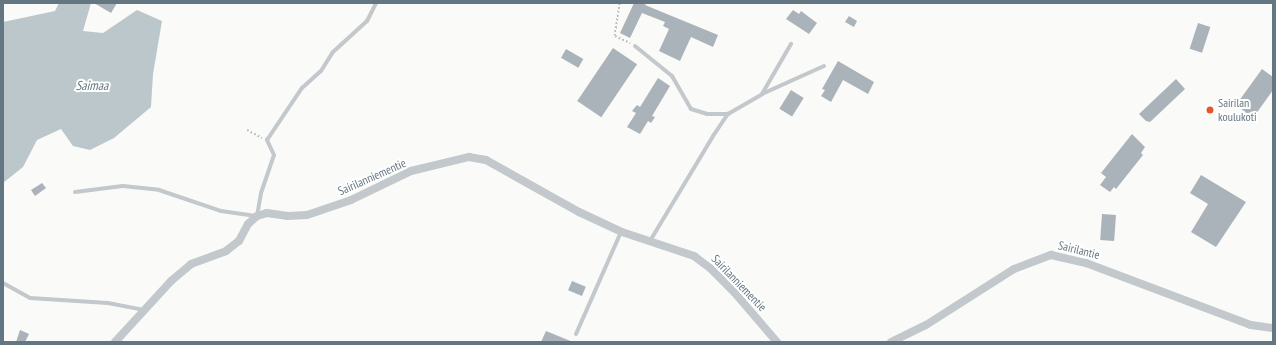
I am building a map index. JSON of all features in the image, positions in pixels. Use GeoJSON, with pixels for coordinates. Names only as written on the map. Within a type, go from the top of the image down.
{"type":"FeatureCollection","features":[{"type":"Feature","properties":{"kind":"street","name":"Sairilanniementie"},"geometry":{"type":"LineString","coordinates":[[257,216],[267,212],[288,216],[307,215],[373,191],[390,180],[411,171],[469,157],[486,160],[579,212],[622,232],[694,256],[711,269],[777,342]]}},
{"type":"Feature","properties":{"kind":"street"},"geometry":{"type":"LineString","coordinates":[[115,342],[143,310],[191,264],[226,251],[239,241],[248,224],[257,216]]}},
{"type":"Feature","properties":{"kind":"street","name":"Sairilantie"},"geometry":{"type":"LineString","coordinates":[[891,342],[933,322],[1014,269],[1051,255],[1086,262],[1251,325],[1273,328]]}},
{"type":"Feature","properties":{"kind":"lane"},"geometry":{"type":"LineString","coordinates":[[75,192],[123,186],[158,190],[221,211],[257,216],[261,193],[274,155],[268,140],[302,88],[321,71],[333,52],[367,21],[376,3]]}},
{"type":"Feature","properties":{"kind":"lane"},"geometry":{"type":"LineString","coordinates":[[762,94],[791,44]]}},
{"type":"Feature","properties":{"kind":"lane"},"geometry":{"type":"LineString","coordinates":[[635,46],[672,76],[691,109],[707,114],[728,114]]}},
{"type":"Feature","properties":{"kind":"lane"},"geometry":{"type":"LineString","coordinates":[[650,241],[674,199],[728,114],[762,94],[824,66]]}},
{"type":"Feature","properties":{"kind":"lane"},"geometry":{"type":"LineString","coordinates":[[576,334],[622,232]]}},
{"type":"Feature","properties":{"kind":"lane"},"geometry":{"type":"LineString","coordinates":[[3,283],[30,298],[108,303],[143,310]]}},
{"type":"Feature","properties":{"kind":"path"},"geometry":{"type":"LineString","coordinates":[[620,3],[614,36],[635,46]]}},
{"type":"Feature","properties":{"kind":"path"},"geometry":{"type":"LineString","coordinates":[[247,130],[268,140]]}},
{"type":"Feature","properties":{"kind":"water","name":"Saimaa"},"geometry":{"type":"Polygon","coordinates":[[[59,3],[91,3],[83,31],[103,33],[137,10],[162,21],[153,74],[151,107],[114,138],[90,150],[73,146],[61,129],[37,140],[23,167],[3,183],[3,22],[55,11],[59,3]]]}},
{"type":"Feature","properties":{"kind":"building"},"geometry":{"type":"Polygon","coordinates":[[[94,3],[117,3],[111,13],[94,3]]]}},
{"type":"Feature","properties":{"kind":"building"},"geometry":{"type":"Polygon","coordinates":[[[634,3],[646,3],[645,5],[718,35],[713,47],[691,37],[680,61],[659,51],[669,29],[663,26],[665,22],[642,13],[630,38],[620,33],[634,3]]]}},
{"type":"Feature","properties":{"kind":"building"},"geometry":{"type":"Polygon","coordinates":[[[793,10],[799,14],[801,11],[817,23],[809,34],[786,19],[793,10]]]}},
{"type":"Feature","properties":{"kind":"building"},"geometry":{"type":"Polygon","coordinates":[[[849,16],[857,21],[854,27],[845,22],[849,16]]]}},
{"type":"Feature","properties":{"kind":"building"},"geometry":{"type":"Polygon","coordinates":[[[1198,23],[1210,27],[1202,53],[1190,49],[1198,23]]]}},
{"type":"Feature","properties":{"kind":"building"},"geometry":{"type":"Polygon","coordinates":[[[613,48],[637,64],[601,117],[577,101],[613,48]]]}},
{"type":"Feature","properties":{"kind":"building"},"geometry":{"type":"Polygon","coordinates":[[[566,49],[583,59],[578,68],[561,58],[566,49]]]}},
{"type":"Feature","properties":{"kind":"building"},"geometry":{"type":"Polygon","coordinates":[[[838,61],[874,82],[868,94],[843,80],[831,102],[821,96],[825,90],[822,89],[838,61]]]}},
{"type":"Feature","properties":{"kind":"building"},"geometry":{"type":"Polygon","coordinates":[[[1262,69],[1273,77],[1273,90],[1253,118],[1236,105],[1262,69]]]}},
{"type":"Feature","properties":{"kind":"building"},"geometry":{"type":"Polygon","coordinates":[[[658,78],[670,86],[652,116],[655,117],[651,123],[648,121],[640,134],[627,127],[636,113],[632,111],[637,105],[640,107],[658,78]]]}},
{"type":"Feature","properties":{"kind":"building"},"geometry":{"type":"Polygon","coordinates":[[[1176,79],[1185,89],[1150,122],[1146,121],[1139,114],[1176,79]]]}},
{"type":"Feature","properties":{"kind":"building"},"geometry":{"type":"Polygon","coordinates":[[[791,90],[804,98],[792,117],[779,109],[791,90]]]}},
{"type":"Feature","properties":{"kind":"building"},"geometry":{"type":"Polygon","coordinates":[[[1132,134],[1145,147],[1141,153],[1143,155],[1116,189],[1114,187],[1110,192],[1100,185],[1106,177],[1101,173],[1132,134]]]}},
{"type":"Feature","properties":{"kind":"building"},"geometry":{"type":"Polygon","coordinates":[[[1201,175],[1246,202],[1216,247],[1191,232],[1208,204],[1190,193],[1201,175]]]}},
{"type":"Feature","properties":{"kind":"building"},"geometry":{"type":"Polygon","coordinates":[[[42,183],[46,188],[35,196],[31,190],[42,183]]]}},
{"type":"Feature","properties":{"kind":"building"},"geometry":{"type":"Polygon","coordinates":[[[1102,214],[1116,215],[1114,241],[1100,240],[1102,214]]]}},
{"type":"Feature","properties":{"kind":"building"},"geometry":{"type":"Polygon","coordinates":[[[572,281],[586,287],[582,296],[568,290],[572,281]]]}},
{"type":"Feature","properties":{"kind":"building"},"geometry":{"type":"Polygon","coordinates":[[[20,330],[29,334],[25,342],[16,342],[20,330]]]}},
{"type":"Feature","properties":{"kind":"building"},"geometry":{"type":"Polygon","coordinates":[[[546,331],[573,342],[541,342],[546,331]]]}},
{"type":"Feature","properties":{"kind":"place","name":"Sairilan koulukoti"},"geometry":{"type":"Point","coordinates":[1210,110]}}]}
